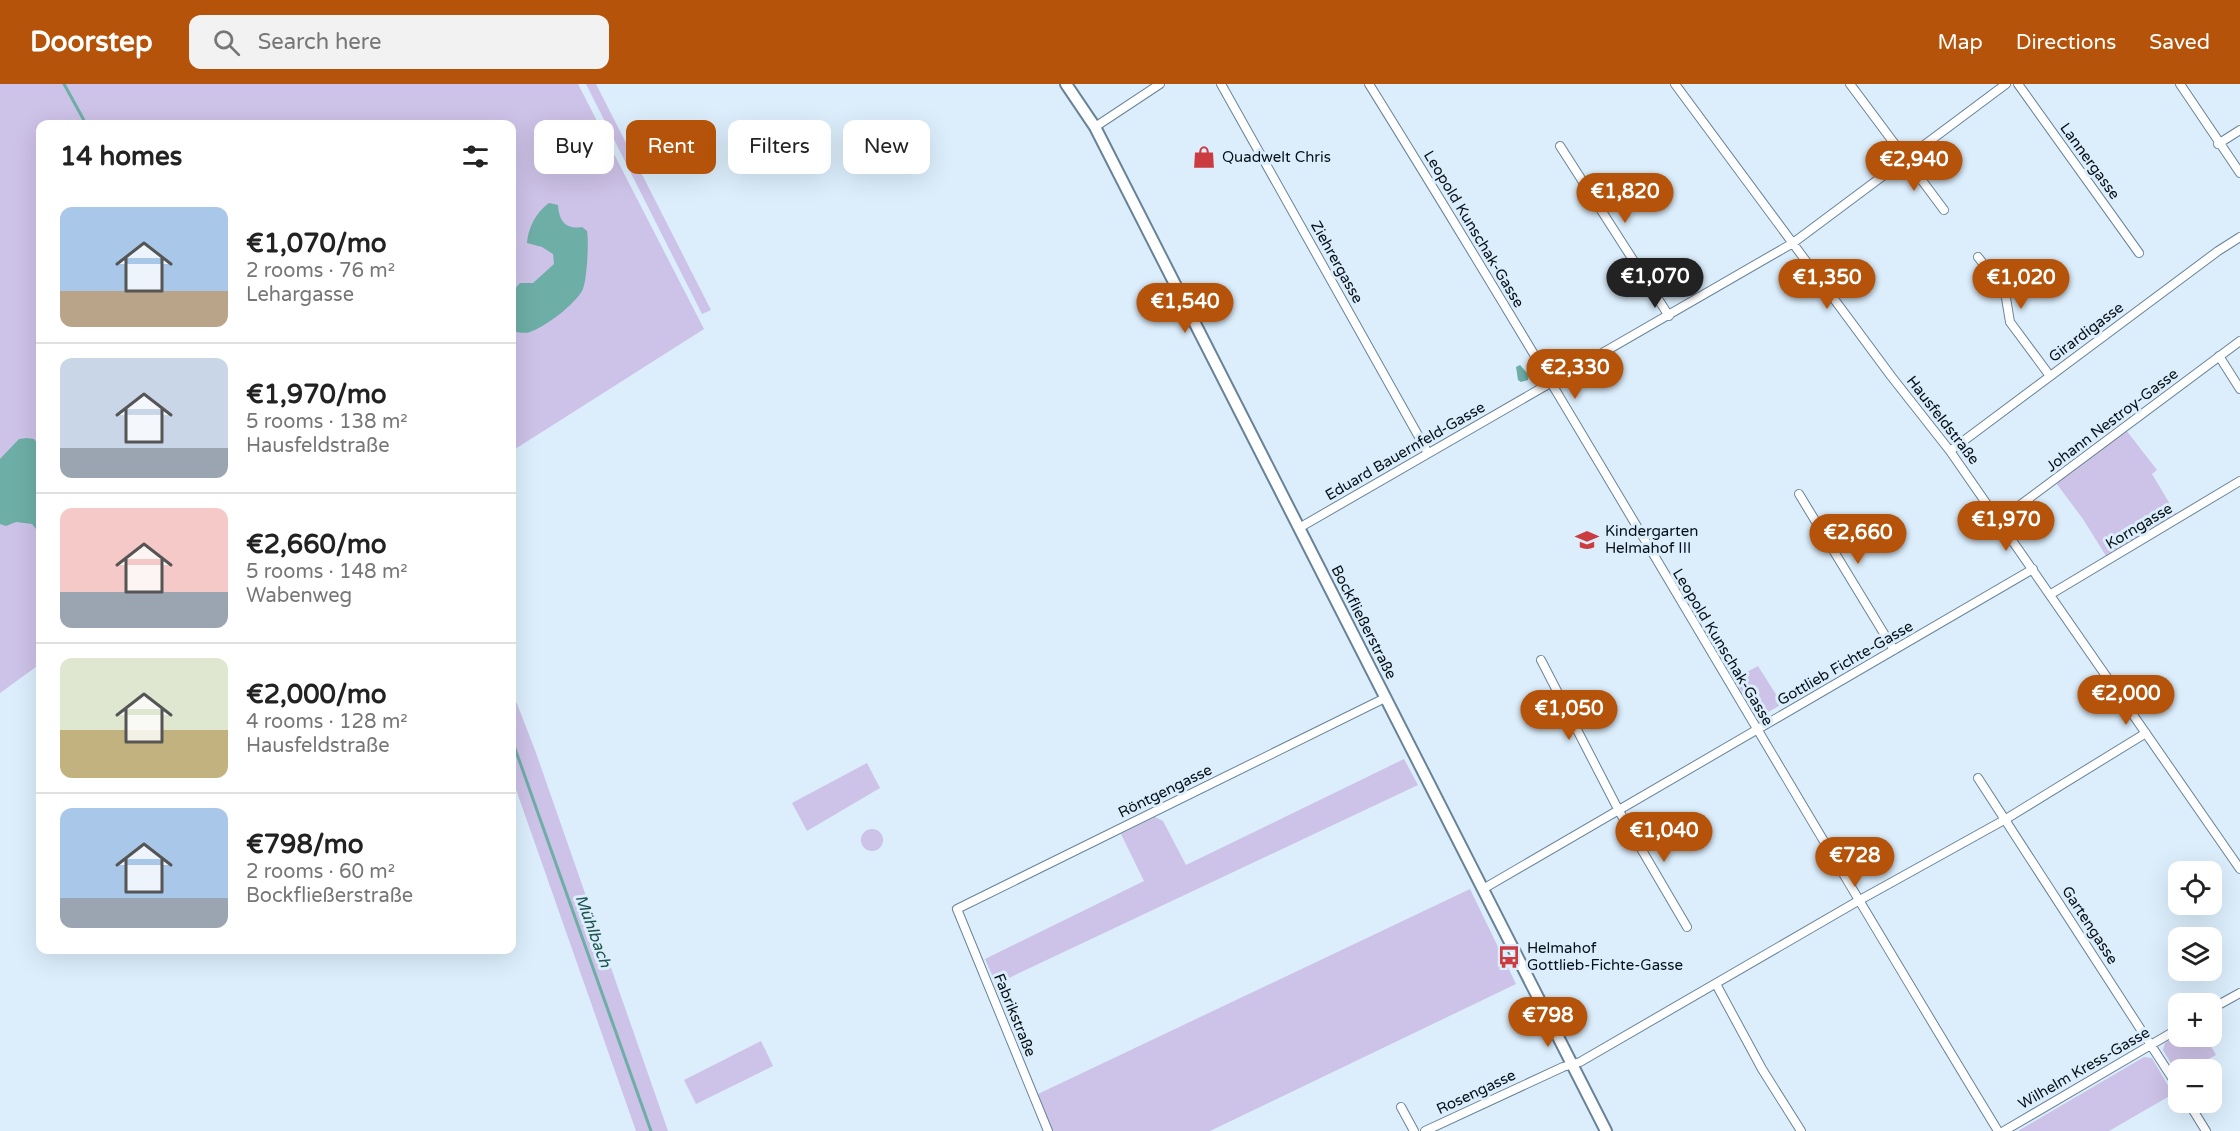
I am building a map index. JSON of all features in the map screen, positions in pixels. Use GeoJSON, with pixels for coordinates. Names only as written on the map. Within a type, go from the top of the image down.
{"type":"FeatureCollection","features":[{"type":"Feature","properties":{"kind":"main road","name":"Bockfließerstraße"},"geometry":{"type":"LineString","coordinates":[[1066,84],[1095,127],[1606,1131]]}},
{"type":"Feature","properties":{"kind":"street"},"geometry":{"type":"LineString","coordinates":[[1095,127],[1160,84]]}},
{"type":"Feature","properties":{"kind":"street","name":"Ziehrergasse"},"geometry":{"type":"LineString","coordinates":[[1221,84],[1428,453]]}},
{"type":"Feature","properties":{"kind":"street","name":"Leopold Kunschak-Gasse"},"geometry":{"type":"LineString","coordinates":[[1369,84],[1487,275],[1858,901],[1998,1131]]}},
{"type":"Feature","properties":{"kind":"street","name":"Hausfeldstraße"},"geometry":{"type":"LineString","coordinates":[[1675,84],[2000,520],[2240,869]]}},
{"type":"Feature","properties":{"kind":"street"},"geometry":{"type":"LineString","coordinates":[[1850,84],[1944,210]]}},
{"type":"Feature","properties":{"kind":"street","name":"Eduard Bauernfeld-Gasse"},"geometry":{"type":"LineString","coordinates":[[1299,528],[1792,243],[2006,84]]}},
{"type":"Feature","properties":{"kind":"street","name":"Lannergasse"},"geometry":{"type":"LineString","coordinates":[[2018,84],[2139,253]]}},
{"type":"Feature","properties":{"kind":"street"},"geometry":{"type":"LineString","coordinates":[[2180,84],[2218,144],[2240,173]]}},
{"type":"Feature","properties":{"kind":"street"},"geometry":{"type":"LineString","coordinates":[[2218,144],[2240,130]]}},
{"type":"Feature","properties":{"kind":"street"},"geometry":{"type":"LineString","coordinates":[[1560,146],[1669,316]]}},
{"type":"Feature","properties":{"kind":"street","name":"Girardigasse"},"geometry":{"type":"LineString","coordinates":[[1950,451],[2240,237]]}},
{"type":"Feature","properties":{"kind":"street"},"geometry":{"type":"LineString","coordinates":[[1978,257],[2005,292],[2010,322],[2050,376]]}},
{"type":"Feature","properties":{"kind":"street","name":"Johann Nestroy-Gasse"},"geometry":{"type":"LineString","coordinates":[[2000,520],[2240,342]]}},
{"type":"Feature","properties":{"kind":"street"},"geometry":{"type":"LineString","coordinates":[[2219,356],[2240,389]]}},
{"type":"Feature","properties":{"kind":"street","name":"Korngasse"},"geometry":{"type":"LineString","coordinates":[[2051,594],[2240,480]]}},
{"type":"Feature","properties":{"kind":"street"},"geometry":{"type":"LineString","coordinates":[[1799,494],[1894,650]]}},
{"type":"Feature","properties":{"kind":"street","name":"Gottlieb Fichte-Gasse"},"geometry":{"type":"LineString","coordinates":[[1484,889],[2033,569]]}},
{"type":"Feature","properties":{"kind":"street"},"geometry":{"type":"LineString","coordinates":[[1541,660],[1619,811],[1687,927]]}},
{"type":"Feature","properties":{"kind":"street","name":"Röntgengasse"},"geometry":{"type":"LineString","coordinates":[[957,909],[1385,698]]}},
{"type":"Feature","properties":{"kind":"street","name":"Rosengasse"},"geometry":{"type":"LineString","coordinates":[[1425,1131],[1580,1062],[1858,901],[2006,819],[2146,733]]}},
{"type":"Feature","properties":{"kind":"street","name":"Gartengasse"},"geometry":{"type":"LineString","coordinates":[[1978,778],[2168,1071]]}},
{"type":"Feature","properties":{"kind":"street","name":"Fabrikstraße"},"geometry":{"type":"LineString","coordinates":[[957,909],[1048,1131]]}},
{"type":"Feature","properties":{"kind":"street"},"geometry":{"type":"LineString","coordinates":[[1716,984],[1762,1069],[1801,1131]]}},
{"type":"Feature","properties":{"kind":"street"},"geometry":{"type":"LineString","coordinates":[[2222,1003],[2240,993]]}},
{"type":"Feature","properties":{"kind":"street","name":"Wilhelm Kress-Gasse"},"geometry":{"type":"LineString","coordinates":[[2004,1131],[2168,1035]]}},
{"type":"Feature","properties":{"kind":"street"},"geometry":{"type":"LineString","coordinates":[[1401,1107],[1414,1131]]}},
{"type":"Feature","properties":{"kind":"street"},"geometry":{"type":"LineString","coordinates":[[2195,1113],[2206,1131]]}},
{"type":"Feature","properties":{"kind":"shaded area"},"geometry":{"type":"Polygon","coordinates":[[[0,84],[578,84],[597,120],[534,120],[534,174],[614,174],[614,154],[704,329],[516,448],[516,120],[36,120],[36,667],[0,693],[0,84]]]}},
{"type":"Feature","properties":{"kind":"shaded area"},"geometry":{"type":"Polygon","coordinates":[[[586,84],[596,84],[626,143],[626,163],[614,140],[614,120],[604,120],[586,84]]]}},
{"type":"Feature","properties":{"kind":"shaded area"},"geometry":{"type":"Polygon","coordinates":[[[631,174],[642,174],[711,310],[702,314],[631,174]]]}},
{"type":"Feature","properties":{"kind":"shaded area"},"geometry":{"type":"Polygon","coordinates":[[[549,203],[558,205],[564,223],[571,227],[582,227],[587,231],[584,287],[573,303],[559,315],[528,333],[521,333],[516,332],[516,288],[520,283],[533,283],[554,264],[553,254],[542,247],[527,243],[529,232],[540,211],[549,203]]]}},
{"type":"Feature","properties":{"kind":"shaded area"},"geometry":{"type":"Polygon","coordinates":[[[1520,365],[1529,375],[1528,380],[1521,382],[1518,380],[1516,367],[1520,365]]]}},
{"type":"Feature","properties":{"kind":"shaded area"},"geometry":{"type":"Polygon","coordinates":[[[2126,430],[2157,470],[2152,474],[2176,514],[2106,556],[2083,519],[2056,483],[2126,430]]]}},
{"type":"Feature","properties":{"kind":"shaded area"},"geometry":{"type":"Polygon","coordinates":[[[19,439],[34,439],[36,442],[36,529],[32,524],[16,522],[6,526],[0,524],[0,459],[19,439]]]}},
{"type":"Feature","properties":{"kind":"shaded area"},"geometry":{"type":"Polygon","coordinates":[[[1758,666],[1782,704],[1758,718],[1734,679],[1758,666]]]}},
{"type":"Feature","properties":{"kind":"shaded area"},"geometry":{"type":"Polygon","coordinates":[[[516,701],[668,1131],[636,1131],[516,789],[516,701]]]}},
{"type":"Feature","properties":{"kind":"shaded area"},"geometry":{"type":"Polygon","coordinates":[[[1404,759],[1418,785],[996,984],[985,959],[1144,881],[1121,834],[1155,817],[1163,821],[1186,865],[1404,759]]]}},
{"type":"Feature","properties":{"kind":"shaded area"},"geometry":{"type":"Polygon","coordinates":[[[867,763],[880,788],[807,831],[792,803],[867,763]]]}},
{"type":"Feature","properties":{"kind":"shaded area"},"geometry":{"type":"Polygon","coordinates":[[[872,829],[880,832],[883,840],[880,848],[872,851],[864,848],[861,840],[864,832],[872,829]]]}},
{"type":"Feature","properties":{"kind":"shaded area"},"geometry":{"type":"Polygon","coordinates":[[[1470,889],[1516,984],[1210,1131],[1053,1131],[1038,1094],[1470,889]]]}},
{"type":"Feature","properties":{"kind":"shaded area"},"geometry":{"type":"Polygon","coordinates":[[[761,1041],[773,1066],[696,1104],[684,1080],[761,1041]]]}},
{"type":"Feature","properties":{"kind":"shaded area"},"geometry":{"type":"Polygon","coordinates":[[[2168,1041],[2168,1047],[2212,1047],[2216,1055],[2209,1059],[2168,1059],[2163,1050],[2168,1041]]]}},
{"type":"Feature","properties":{"kind":"shaded area"},"geometry":{"type":"Polygon","coordinates":[[[2144,1057],[2152,1058],[2168,1085],[2168,1097],[2109,1131],[2018,1131],[2144,1057]]]}},
{"type":"Feature","properties":{"kind":"waterway","name":"Mühlbach"},"geometry":{"type":"LineString","coordinates":[[64,84],[84,120]]}},
{"type":"Feature","properties":{"kind":"waterway","name":"Mühlbach"},"geometry":{"type":"LineString","coordinates":[[516,751],[651,1131]]}},
{"type":"Feature","properties":{"kind":"place","name":"Quadwelt Chris"},"geometry":{"type":"Point","coordinates":[1204,157]}},
{"type":"Feature","properties":{"kind":"place","name":"Kindergarten Helmahof III"},"geometry":{"type":"Point","coordinates":[1587,540]}},
{"type":"Feature","properties":{"kind":"place","name":"Helmahof Gottlieb-Fichte-Gasse"},"geometry":{"type":"Point","coordinates":[1509,957]}}]}
